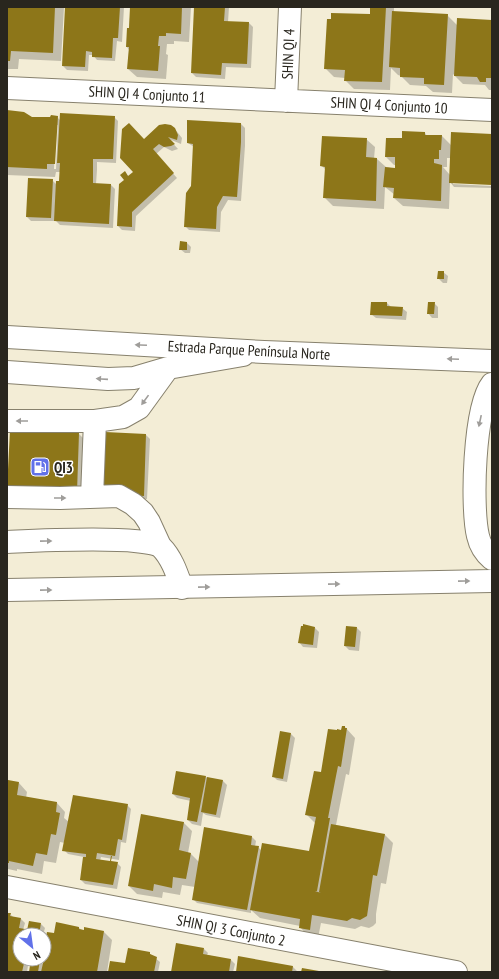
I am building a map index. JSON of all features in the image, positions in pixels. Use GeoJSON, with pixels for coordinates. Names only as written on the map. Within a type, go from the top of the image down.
{"type":"FeatureCollection","features":[{"type":"Feature","properties":{"kind":"main road","name":"SHIN QI 4"},"geometry":{"type":"LineString","coordinates":[[286,101],[290,7]]}},
{"type":"Feature","properties":{"kind":"main road","name":"SHIN QI 4 Conjunto 11"},"geometry":{"type":"LineString","coordinates":[[7,88],[286,101]]}},
{"type":"Feature","properties":{"kind":"main road","name":"SHIN QI 4 Conjunto 10"},"geometry":{"type":"LineString","coordinates":[[286,101],[492,110]]}},
{"type":"Feature","properties":{"kind":"main road","name":"Estrada Parque Península Norte"},"geometry":{"type":"LineString","coordinates":[[7,337],[264,352],[492,361]]}},
{"type":"Feature","properties":{"kind":"main road"},"geometry":{"type":"LineString","coordinates":[[7,372],[108,379],[134,378],[168,368],[264,352]]}},
{"type":"Feature","properties":{"kind":"main road"},"geometry":{"type":"LineString","coordinates":[[7,421],[96,421],[123,417],[139,408],[168,368]]}},
{"type":"Feature","properties":{"kind":"main road"},"geometry":{"type":"LineString","coordinates":[[492,384],[484,399],[477,435],[475,480],[478,535],[481,545],[492,559]]}},
{"type":"Feature","properties":{"kind":"main road"},"geometry":{"type":"LineString","coordinates":[[92,497],[96,421]]}},
{"type":"Feature","properties":{"kind":"main road"},"geometry":{"type":"LineString","coordinates":[[7,497],[119,496],[133,504],[150,522],[160,546],[175,570],[182,588]]}},
{"type":"Feature","properties":{"kind":"main road"},"geometry":{"type":"LineString","coordinates":[[7,542],[104,540],[150,542],[160,546]]}},
{"type":"Feature","properties":{"kind":"main road"},"geometry":{"type":"LineString","coordinates":[[7,590],[182,588],[492,581]]}},
{"type":"Feature","properties":{"kind":"main road","name":"SHIN QI 3 Conjunto 2"},"geometry":{"type":"LineString","coordinates":[[7,887],[456,972]]}},
{"type":"Feature","properties":{"kind":"building"},"geometry":{"type":"Polygon","coordinates":[[[7,7],[55,7],[53,53],[11,51],[10,61],[7,61],[7,7]]]}},
{"type":"Feature","properties":{"kind":"building"},"geometry":{"type":"Polygon","coordinates":[[[65,7],[120,7],[118,38],[113,38],[112,58],[92,57],[92,52],[86,51],[85,67],[62,66],[65,7]]]}},
{"type":"Feature","properties":{"kind":"building"},"geometry":{"type":"Polygon","coordinates":[[[130,7],[182,7],[181,34],[166,33],[166,36],[159,36],[158,46],[160,46],[158,71],[127,69],[129,47],[126,47],[130,7]]]}},
{"type":"Feature","properties":{"kind":"building"},"geometry":{"type":"Polygon","coordinates":[[[194,7],[225,7],[224,21],[249,22],[247,64],[222,63],[221,75],[191,73],[194,7]]]}},
{"type":"Feature","properties":{"kind":"building"},"geometry":{"type":"Polygon","coordinates":[[[370,7],[386,7],[382,82],[344,81],[345,70],[324,69],[327,19],[331,19],[331,13],[370,14],[370,7]]]}},
{"type":"Feature","properties":{"kind":"building"},"geometry":{"type":"Polygon","coordinates":[[[392,11],[448,14],[444,85],[424,84],[424,78],[400,77],[400,68],[389,67],[392,11]]]}},
{"type":"Feature","properties":{"kind":"building"},"geometry":{"type":"Polygon","coordinates":[[[457,18],[492,20],[492,78],[486,78],[486,82],[480,82],[477,77],[454,76],[457,18]]]}},
{"type":"Feature","properties":{"kind":"building"},"geometry":{"type":"Polygon","coordinates":[[[7,110],[24,112],[32,117],[50,117],[51,115],[58,116],[55,164],[47,164],[47,169],[7,167],[7,110]]]}},
{"type":"Feature","properties":{"kind":"building"},"geometry":{"type":"Polygon","coordinates":[[[60,113],[115,116],[113,159],[93,159],[93,183],[111,184],[109,224],[54,221],[56,181],[59,181],[60,163],[57,163],[60,113]]]}},
{"type":"Feature","properties":{"kind":"building"},"geometry":{"type":"Polygon","coordinates":[[[187,120],[241,123],[237,197],[223,196],[217,207],[216,229],[184,227],[186,193],[191,186],[193,144],[187,143],[187,120]]]}},
{"type":"Feature","properties":{"kind":"building"},"geometry":{"type":"Polygon","coordinates":[[[129,123],[144,139],[159,125],[165,124],[171,125],[175,128],[178,135],[177,140],[168,137],[175,144],[164,147],[159,144],[153,149],[174,173],[132,212],[132,227],[117,226],[119,184],[124,180],[120,175],[125,171],[128,176],[133,172],[120,158],[122,129],[129,123]]]}},
{"type":"Feature","properties":{"kind":"building"},"geometry":{"type":"Polygon","coordinates":[[[402,131],[425,132],[425,135],[442,135],[439,159],[434,159],[434,163],[442,165],[441,201],[393,198],[394,188],[383,187],[385,167],[395,168],[395,157],[385,157],[386,138],[402,138],[402,131]]]}},
{"type":"Feature","properties":{"kind":"building"},"geometry":{"type":"Polygon","coordinates":[[[451,132],[492,134],[492,185],[449,183],[451,132]]]}},
{"type":"Feature","properties":{"kind":"building"},"geometry":{"type":"Polygon","coordinates":[[[322,136],[367,138],[366,157],[377,158],[376,201],[323,198],[325,167],[320,166],[322,136]]]}},
{"type":"Feature","properties":{"kind":"building"},"geometry":{"type":"Polygon","coordinates":[[[28,178],[53,179],[51,218],[26,217],[28,178]]]}},
{"type":"Feature","properties":{"kind":"building"},"geometry":{"type":"Polygon","coordinates":[[[180,241],[187,242],[187,250],[179,250],[180,241]]]}},
{"type":"Feature","properties":{"kind":"building"},"geometry":{"type":"Polygon","coordinates":[[[438,271],[444,271],[444,279],[437,279],[438,271]]]}},
{"type":"Feature","properties":{"kind":"building"},"geometry":{"type":"Polygon","coordinates":[[[371,302],[387,302],[387,306],[403,307],[402,316],[370,315],[371,302]]]}},
{"type":"Feature","properties":{"kind":"building"},"geometry":{"type":"Polygon","coordinates":[[[428,302],[435,302],[434,314],[427,314],[428,302]]]}},
{"type":"Feature","properties":{"kind":"building"},"geometry":{"type":"Polygon","coordinates":[[[10,430],[71,431],[79,433],[77,492],[7,489],[10,430]]]}},
{"type":"Feature","properties":{"kind":"building"},"geometry":{"type":"Polygon","coordinates":[[[105,432],[146,434],[144,496],[102,493],[105,432]]]}},
{"type":"Feature","properties":{"kind":"building"},"geometry":{"type":"Polygon","coordinates":[[[303,624],[315,627],[313,645],[298,643],[301,626],[303,626],[303,624]]]}},
{"type":"Feature","properties":{"kind":"building"},"geometry":{"type":"Polygon","coordinates":[[[346,626],[357,627],[355,647],[344,646],[346,626]]]}},
{"type":"Feature","properties":{"kind":"building"},"geometry":{"type":"Polygon","coordinates":[[[342,726],[347,728],[341,767],[338,766],[328,818],[330,818],[317,891],[315,891],[321,893],[319,892],[331,824],[385,834],[377,876],[373,875],[367,916],[360,920],[352,918],[347,921],[312,915],[310,930],[299,928],[300,919],[250,910],[262,843],[309,851],[316,817],[305,815],[314,771],[321,772],[328,729],[341,730],[342,726]]]}},
{"type":"Feature","properties":{"kind":"building"},"geometry":{"type":"Polygon","coordinates":[[[280,731],[291,733],[283,779],[272,777],[280,731]]]}},
{"type":"Feature","properties":{"kind":"building"},"geometry":{"type":"Polygon","coordinates":[[[176,771],[206,776],[197,822],[187,820],[190,798],[172,794],[176,771]]]}},
{"type":"Feature","properties":{"kind":"building"},"geometry":{"type":"Polygon","coordinates":[[[207,777],[223,780],[216,815],[201,812],[207,777]]]}},
{"type":"Feature","properties":{"kind":"building"},"geometry":{"type":"Polygon","coordinates":[[[8,780],[19,782],[17,795],[57,802],[56,812],[60,813],[56,835],[51,834],[47,855],[36,853],[33,866],[9,861],[9,863],[7,863],[8,780]]]}},
{"type":"Feature","properties":{"kind":"building"},"geometry":{"type":"Polygon","coordinates":[[[73,795],[128,804],[122,840],[118,839],[115,856],[97,853],[96,859],[110,861],[112,856],[111,861],[118,862],[113,885],[80,880],[83,857],[86,857],[86,854],[62,851],[73,795]]]}},
{"type":"Feature","properties":{"kind":"building"},"geometry":{"type":"Polygon","coordinates":[[[141,814],[184,822],[179,850],[191,853],[186,879],[173,877],[172,888],[154,884],[153,891],[128,886],[141,814]]]}},
{"type":"Feature","properties":{"kind":"building"},"geometry":{"type":"Polygon","coordinates":[[[204,827],[252,836],[251,845],[259,846],[247,910],[192,900],[204,827]]]}},
{"type":"Feature","properties":{"kind":"building"},"geometry":{"type":"Polygon","coordinates":[[[7,913],[11,913],[10,916],[21,918],[19,927],[12,927],[12,967],[23,967],[22,972],[7,972],[7,913]]]}},
{"type":"Feature","properties":{"kind":"building"},"geometry":{"type":"Polygon","coordinates":[[[29,921],[41,923],[40,927],[28,927],[29,921]]]}},
{"type":"Feature","properties":{"kind":"building"},"geometry":{"type":"Polygon","coordinates":[[[56,922],[79,927],[79,929],[84,930],[84,927],[104,931],[97,972],[41,972],[42,967],[52,967],[52,933],[54,933],[56,922]]]}},
{"type":"Feature","properties":{"kind":"building"},"geometry":{"type":"Polygon","coordinates":[[[176,943],[204,948],[203,954],[231,959],[229,972],[171,972],[176,943]]]}},
{"type":"Feature","properties":{"kind":"building"},"geometry":{"type":"Polygon","coordinates":[[[128,948],[150,952],[150,954],[157,957],[154,972],[108,972],[110,961],[125,963],[128,948]]]}},
{"type":"Feature","properties":{"kind":"building"},"geometry":{"type":"Polygon","coordinates":[[[238,956],[293,966],[292,972],[236,972],[238,956]]]}},
{"type":"Feature","properties":{"kind":"building"},"geometry":{"type":"Polygon","coordinates":[[[30,967],[39,967],[38,972],[29,972],[30,967]]]}},
{"type":"Feature","properties":{"kind":"building"},"geometry":{"type":"Polygon","coordinates":[[[302,968],[319,971],[301,972],[302,968]]]}},
{"type":"Feature","properties":{"kind":"place","name":"QI3"},"geometry":{"type":"Point","coordinates":[40,467]}}]}
